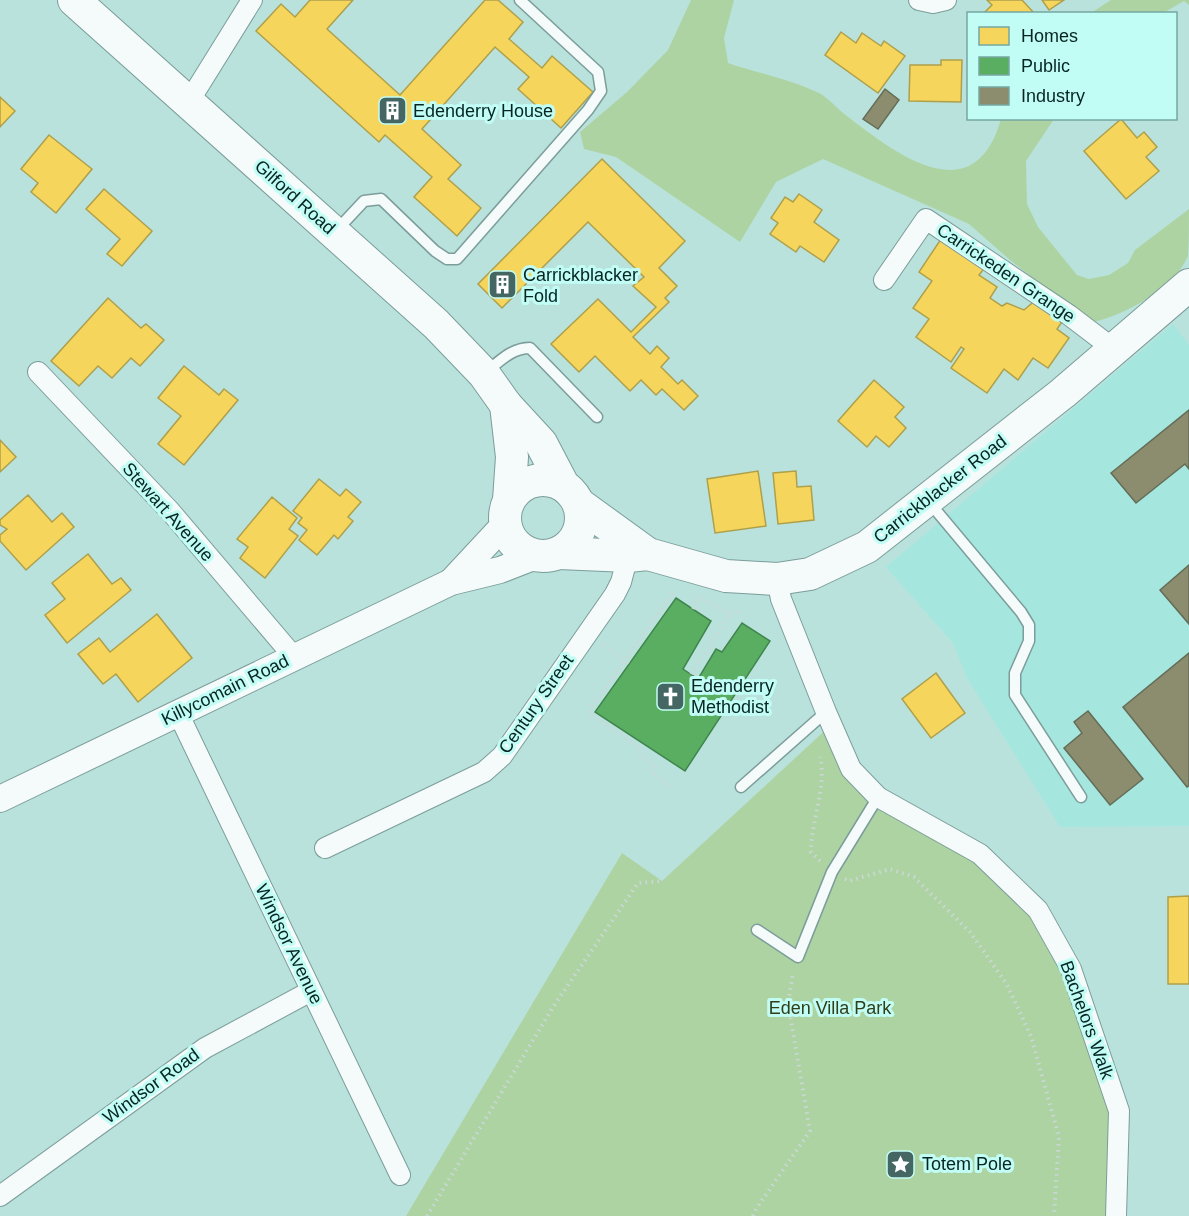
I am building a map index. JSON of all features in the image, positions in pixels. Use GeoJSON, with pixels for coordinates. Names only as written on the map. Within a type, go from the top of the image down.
{"type":"FeatureCollection","features":[{"type":"Feature","properties":{"kind":"main road","name":"Gilford Road"},"geometry":{"type":"LineString","coordinates":[[74,0],[436,324],[484,374],[506,405],[541,443],[571,494]]}},
{"type":"Feature","properties":{"kind":"main road","name":"Carrickblacker Road"},"geometry":{"type":"LineString","coordinates":[[548,555],[636,551],[726,576],[777,579],[810,574],[867,547],[1114,350],[1189,285]]}},
{"type":"Feature","properties":{"kind":"main road","name":"Gilford Road"},"geometry":{"type":"LineString","coordinates":[[506,405],[512,457],[507,512]]}},
{"type":"Feature","properties":{"kind":"main road"},"geometry":{"type":"LineString","coordinates":[[551,481],[571,494],[582,516],[576,539],[548,555],[515,545],[507,512],[527,483],[551,481]]}},
{"type":"Feature","properties":{"kind":"main road","name":"Carrickblacker Road"},"geometry":{"type":"LineString","coordinates":[[571,494],[636,551]]}},
{"type":"Feature","properties":{"kind":"street"},"geometry":{"type":"LineString","coordinates":[[188,103],[252,0]]}},
{"type":"Feature","properties":{"kind":"street"},"geometry":{"type":"LineString","coordinates":[[919,0],[933,3],[946,0]]}},
{"type":"Feature","properties":{"kind":"street","name":"Carrickeden Grange"},"geometry":{"type":"LineString","coordinates":[[884,280],[926,219],[1091,330],[1114,350]]}},
{"type":"Feature","properties":{"kind":"street","name":"Stewart Avenue"},"geometry":{"type":"LineString","coordinates":[[38,372],[170,511],[294,657]]}},
{"type":"Feature","properties":{"kind":"street","name":"Killycomain Road"},"geometry":{"type":"LineString","coordinates":[[451,582],[507,512]]}},
{"type":"Feature","properties":{"kind":"street","name":"Century Street"},"geometry":{"type":"LineString","coordinates":[[325,848],[484,772],[502,756],[615,594],[636,551]]}},
{"type":"Feature","properties":{"kind":"street","name":"Killycomain Road"},"geometry":{"type":"LineString","coordinates":[[0,799],[451,582],[548,555]]}},
{"type":"Feature","properties":{"kind":"street","name":"Bachelors Walk"},"geometry":{"type":"LineString","coordinates":[[777,579],[781,599],[819,719],[851,769],[878,797],[980,854],[1038,910],[1071,969],[1119,1111],[1116,1216]]}},
{"type":"Feature","properties":{"kind":"street","name":"Windsor Avenue"},"geometry":{"type":"LineString","coordinates":[[178,713],[400,1175]]}},
{"type":"Feature","properties":{"kind":"street","name":"Windsor Road"},"geometry":{"type":"LineString","coordinates":[[0,1196],[205,1048],[311,991]]}},
{"type":"Feature","properties":{"kind":"lane"},"geometry":{"type":"LineString","coordinates":[[334,233],[364,201],[381,199],[435,251],[447,260],[457,259],[588,110],[601,91],[598,72],[520,0]]}},
{"type":"Feature","properties":{"kind":"lane"},"geometry":{"type":"LineString","coordinates":[[484,374],[508,354],[520,348],[530,348],[597,417]]}},
{"type":"Feature","properties":{"kind":"lane"},"geometry":{"type":"LineString","coordinates":[[927,499],[1013,603],[1029,626],[1029,641],[1015,673],[1015,695],[1081,797]]}},
{"type":"Feature","properties":{"kind":"lane"},"geometry":{"type":"LineString","coordinates":[[741,787],[819,719]]}},
{"type":"Feature","properties":{"kind":"lane"},"geometry":{"type":"LineString","coordinates":[[757,930],[798,957],[832,872],[878,797]]}},
{"type":"Feature","properties":{"kind":"path"},"geometry":{"type":"LineString","coordinates":[[670,786],[651,772],[655,765],[641,756],[640,748],[588,712],[627,662],[677,587]]}},
{"type":"Feature","properties":{"kind":"path"},"geometry":{"type":"LineString","coordinates":[[693,609],[701,590]]}},
{"type":"Feature","properties":{"kind":"path"},"geometry":{"type":"LineString","coordinates":[[687,592],[729,614]]}},
{"type":"Feature","properties":{"kind":"path"},"geometry":{"type":"LineString","coordinates":[[691,674],[729,614],[741,609]]}},
{"type":"Feature","properties":{"kind":"path"},"geometry":{"type":"LineString","coordinates":[[600,643],[627,662]]}},
{"type":"Feature","properties":{"kind":"path"},"geometry":{"type":"LineString","coordinates":[[819,719],[823,772],[811,829],[811,852],[832,872],[849,881],[890,869],[914,877],[970,932],[1006,983],[1031,1036],[1059,1137],[1054,1216]]}},
{"type":"Feature","properties":{"kind":"path"},"geometry":{"type":"LineString","coordinates":[[427,1216],[553,1006],[639,883],[662,881]]}},
{"type":"Feature","properties":{"kind":"path"},"geometry":{"type":"LineString","coordinates":[[753,1216],[810,1131],[788,1003],[798,957]]}},
{"type":"Feature","properties":{"kind":"shaded area"},"geometry":{"type":"Polygon","coordinates":[[[1173,324],[1189,345],[1189,826],[1060,827],[967,678],[953,643],[886,567],[1173,324]]]}},
{"type":"Feature","properties":{"kind":"green space"},"geometry":{"type":"Polygon","coordinates":[[[691,0],[734,0],[724,38],[728,63],[819,93],[888,146],[910,159],[932,167],[953,170],[972,164],[989,148],[1001,120],[1053,120],[1026,161],[1027,204],[1038,227],[1077,275],[1089,279],[1109,275],[1128,263],[1135,250],[1189,209],[1188,256],[1172,279],[1161,289],[1120,313],[1094,322],[1073,309],[1010,260],[969,224],[823,159],[776,182],[740,242],[616,157],[584,149],[580,132],[627,92],[668,50],[691,0]]]}},
{"type":"Feature","properties":{"kind":"green space"},"geometry":{"type":"Polygon","coordinates":[[[1111,0],[1189,0],[1189,5],[1184,1],[1165,12],[1093,12],[1111,0]]]}},
{"type":"Feature","properties":{"kind":"green space","name":"Eden Villa Park"},"geometry":{"type":"Polygon","coordinates":[[[832,724],[851,769],[980,854],[1038,910],[1119,1111],[1116,1216],[406,1216],[622,853],[662,881],[832,724]]]}},
{"type":"Feature","properties":{"kind":"building: Homes","name":"Edenderry House"},"geometry":{"type":"Polygon","coordinates":[[[310,0],[353,0],[327,29],[400,95],[485,0],[498,0],[523,22],[509,39],[542,68],[552,56],[593,92],[561,128],[518,89],[529,77],[495,47],[422,129],[461,165],[448,179],[481,208],[457,236],[414,197],[432,177],[385,135],[379,142],[256,31],[281,4],[295,17],[310,0]]]}},
{"type":"Feature","properties":{"kind":"building: Homes"},"geometry":{"type":"Polygon","coordinates":[[[987,0],[1022,0],[1033,12],[985,12],[992,5],[987,0]]]}},
{"type":"Feature","properties":{"kind":"building: Homes"},"geometry":{"type":"Polygon","coordinates":[[[1042,0],[1064,0],[1049,10],[1042,0]]]}},
{"type":"Feature","properties":{"kind":"building: Homes"},"geometry":{"type":"Polygon","coordinates":[[[841,32],[856,43],[862,33],[881,46],[884,41],[905,56],[878,93],[825,55],[841,32]]]}},
{"type":"Feature","properties":{"kind":"building: Homes"},"geometry":{"type":"Polygon","coordinates":[[[941,60],[962,60],[961,102],[909,101],[910,65],[941,65],[941,60]]]}},
{"type":"Feature","properties":{"kind":"building: Homes"},"geometry":{"type":"Polygon","coordinates":[[[0,97],[15,111],[0,127],[0,97]]]}},
{"type":"Feature","properties":{"kind":"building: Homes"},"geometry":{"type":"Polygon","coordinates":[[[1122,120],[1137,138],[1144,132],[1157,147],[1146,157],[1159,171],[1126,199],[1084,151],[1122,120]]]}},
{"type":"Feature","properties":{"kind":"building: Homes"},"geometry":{"type":"Polygon","coordinates":[[[49,135],[92,169],[56,213],[31,192],[38,183],[21,169],[49,135]]]}},
{"type":"Feature","properties":{"kind":"building: Homes","name":"Carrickblacker Fold"},"geometry":{"type":"Polygon","coordinates":[[[602,159],[685,241],[659,268],[677,286],[665,298],[669,302],[633,337],[650,354],[657,346],[669,358],[661,367],[678,384],[682,380],[698,396],[684,410],[662,389],[656,395],[641,380],[630,391],[595,356],[579,372],[551,344],[598,299],[631,332],[656,307],[633,286],[644,277],[588,222],[502,308],[478,284],[602,159]]]}},
{"type":"Feature","properties":{"kind":"building: Homes"},"geometry":{"type":"Polygon","coordinates":[[[104,189],[152,231],[122,266],[107,254],[120,239],[86,209],[104,189]]]}},
{"type":"Feature","properties":{"kind":"building: Homes"},"geometry":{"type":"Polygon","coordinates":[[[799,194],[822,210],[814,222],[839,240],[824,262],[800,246],[796,252],[770,234],[778,223],[771,218],[785,197],[793,202],[799,194]]]}},
{"type":"Feature","properties":{"kind":"building: Homes"},"geometry":{"type":"Polygon","coordinates":[[[943,236],[986,266],[979,275],[997,287],[990,298],[1002,306],[1007,303],[1024,310],[1037,299],[1064,319],[1057,329],[1069,338],[1048,368],[1033,358],[1018,380],[1004,369],[987,393],[951,368],[964,349],[961,347],[951,362],[916,337],[929,319],[913,308],[932,281],[919,272],[943,236]]]}},
{"type":"Feature","properties":{"kind":"building: Homes"},"geometry":{"type":"Polygon","coordinates":[[[108,298],[141,328],[146,324],[164,340],[140,366],[131,358],[112,378],[98,366],[79,386],[51,361],[108,298]]]}},
{"type":"Feature","properties":{"kind":"building: Homes"},"geometry":{"type":"Polygon","coordinates":[[[184,366],[219,395],[224,389],[238,400],[184,465],[158,444],[181,416],[158,398],[184,366]]]}},
{"type":"Feature","properties":{"kind":"building: Homes"},"geometry":{"type":"Polygon","coordinates":[[[874,380],[904,407],[895,417],[906,428],[889,447],[876,436],[867,447],[838,421],[874,380]]]}},
{"type":"Feature","properties":{"kind":"building: Homes"},"geometry":{"type":"Polygon","coordinates":[[[0,440],[16,457],[0,472],[0,440]]]}},
{"type":"Feature","properties":{"kind":"building: Homes"},"geometry":{"type":"Polygon","coordinates":[[[758,471],[766,526],[715,533],[707,479],[758,471]]]}},
{"type":"Feature","properties":{"kind":"building: Homes"},"geometry":{"type":"Polygon","coordinates":[[[796,471],[797,487],[811,486],[814,520],[778,524],[773,473],[796,471]]]}},
{"type":"Feature","properties":{"kind":"building: Homes"},"geometry":{"type":"Polygon","coordinates":[[[319,479],[340,496],[346,489],[361,502],[348,517],[353,521],[338,539],[334,535],[317,555],[299,540],[307,530],[298,523],[302,518],[293,511],[319,479]]]}},
{"type":"Feature","properties":{"kind":"building: Homes"},"geometry":{"type":"Polygon","coordinates":[[[28,495],[52,522],[62,513],[74,527],[26,570],[0,541],[0,535],[7,529],[0,525],[0,520],[28,495]]]}},
{"type":"Feature","properties":{"kind":"building: Homes"},"geometry":{"type":"Polygon","coordinates":[[[272,497],[297,518],[289,529],[298,536],[265,578],[240,558],[248,547],[237,539],[272,497]]]}},
{"type":"Feature","properties":{"kind":"building: Homes"},"geometry":{"type":"Polygon","coordinates":[[[88,554],[112,584],[121,578],[131,590],[67,643],[45,615],[65,599],[52,583],[88,554]]]}},
{"type":"Feature","properties":{"kind":"building: Homes"},"geometry":{"type":"Polygon","coordinates":[[[157,614],[192,658],[138,702],[116,674],[103,684],[78,654],[99,638],[110,652],[157,614]]]}},
{"type":"Feature","properties":{"kind":"building: Homes"},"geometry":{"type":"Polygon","coordinates":[[[936,673],[965,713],[931,738],[902,699],[936,673]]]}},
{"type":"Feature","properties":{"kind":"building: Homes"},"geometry":{"type":"Polygon","coordinates":[[[1189,896],[1189,984],[1168,984],[1168,897],[1189,896]]]}},
{"type":"Feature","properties":{"kind":"building: Public","name":"Edenderry Methodist"},"geometry":{"type":"Polygon","coordinates":[[[676,598],[711,621],[683,669],[698,679],[716,649],[722,652],[742,623],[770,641],[685,771],[595,712],[676,598]]]}},
{"type":"Feature","properties":{"kind":"building: Industry"},"geometry":{"type":"Polygon","coordinates":[[[885,89],[899,100],[878,129],[863,119],[885,89]]]}},
{"type":"Feature","properties":{"kind":"building: Industry"},"geometry":{"type":"Polygon","coordinates":[[[1189,410],[1189,469],[1185,464],[1136,503],[1111,473],[1189,410]]]}},
{"type":"Feature","properties":{"kind":"building: Industry"},"geometry":{"type":"Polygon","coordinates":[[[1189,565],[1189,624],[1160,590],[1189,565]]]}},
{"type":"Feature","properties":{"kind":"building: Industry"},"geometry":{"type":"Polygon","coordinates":[[[1189,653],[1189,786],[1187,787],[1123,707],[1189,653]]]}},
{"type":"Feature","properties":{"kind":"building: Industry"},"geometry":{"type":"Polygon","coordinates":[[[1088,711],[1143,779],[1110,805],[1064,748],[1082,733],[1074,722],[1088,711]]]}},
{"type":"Feature","properties":{"kind":"place","name":"Edenderry House"},"geometry":{"type":"Point","coordinates":[392,111]}},
{"type":"Feature","properties":{"kind":"place","name":"Carrickblacker Fold"},"geometry":{"type":"Point","coordinates":[502,285]}},
{"type":"Feature","properties":{"kind":"place","name":"Edenderry Methodist"},"geometry":{"type":"Point","coordinates":[670,696]}},
{"type":"Feature","properties":{"kind":"place","name":"Totem Pole"},"geometry":{"type":"Point","coordinates":[901,1164]}}]}
